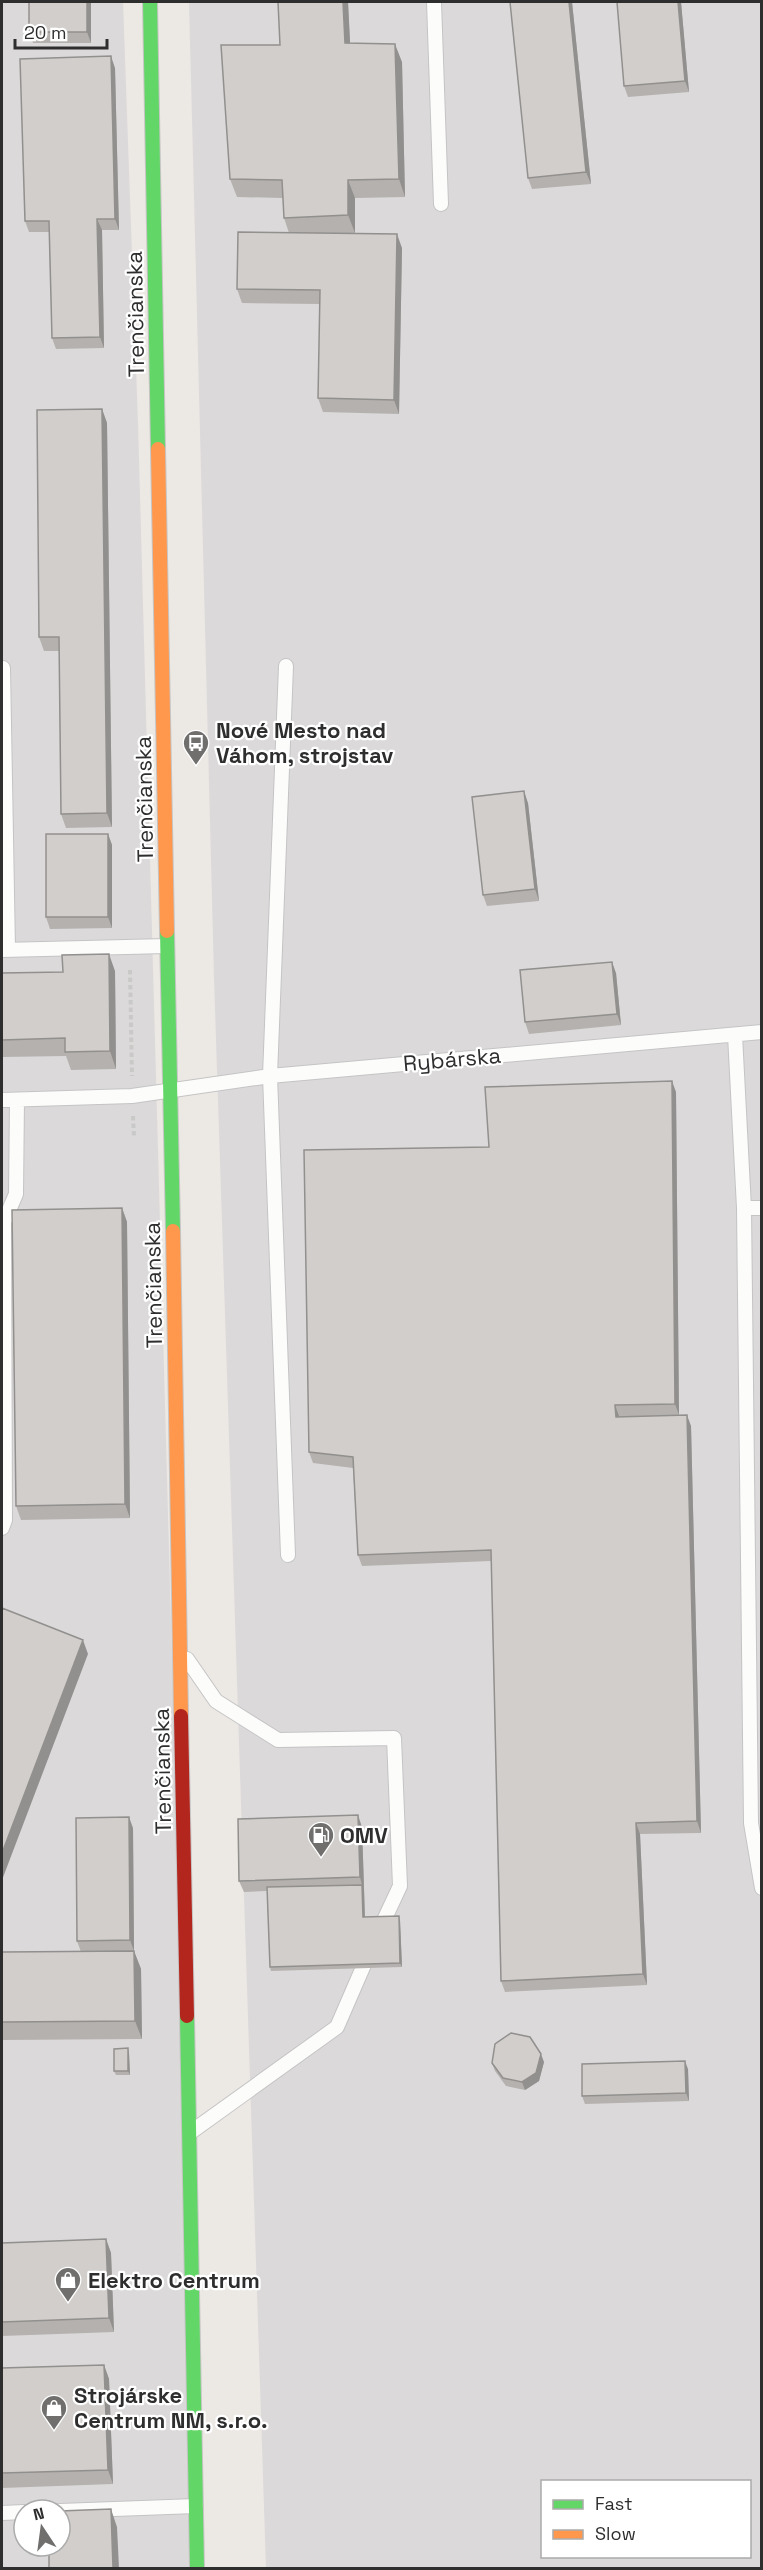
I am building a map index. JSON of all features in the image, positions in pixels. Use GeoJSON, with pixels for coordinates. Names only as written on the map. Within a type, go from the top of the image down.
{"type":"FeatureCollection","features":[{"type":"Feature","properties":{"kind":"main road","name":"Trenčianska"},"geometry":{"type":"LineString","coordinates":[[150,2],[197,2568]]}},
{"type":"Feature","properties":{"kind":"lane"},"geometry":{"type":"LineString","coordinates":[[434,2],[441,204]]}},
{"type":"Feature","properties":{"kind":"lane"},"geometry":{"type":"LineString","coordinates":[[286,666],[270,1076],[288,1555]]}},
{"type":"Feature","properties":{"kind":"lane"},"geometry":{"type":"LineString","coordinates":[[3,668],[5,949],[167,946]]}},
{"type":"Feature","properties":{"kind":"lane","name":"Rybárska"},"geometry":{"type":"LineString","coordinates":[[2,1100],[132,1096],[270,1076],[762,1032]]}},
{"type":"Feature","properties":{"kind":"lane"},"geometry":{"type":"LineString","coordinates":[[735,1035],[744,1208],[751,1823],[762,1888]]}},
{"type":"Feature","properties":{"kind":"lane"},"geometry":{"type":"LineString","coordinates":[[2,1528],[5,1520],[4,1222],[16,1194],[17,1100]]}},
{"type":"Feature","properties":{"kind":"lane"},"geometry":{"type":"LineString","coordinates":[[744,1208],[762,1208]]}},
{"type":"Feature","properties":{"kind":"lane"},"geometry":{"type":"LineString","coordinates":[[180,1649],[216,1701],[278,1740],[394,1738],[400,1886],[337,2026],[189,2133]]}},
{"type":"Feature","properties":{"kind":"lane"},"geometry":{"type":"LineString","coordinates":[[72,2511],[196,2506]]}},
{"type":"Feature","properties":{"kind":"path"},"geometry":{"type":"LineString","coordinates":[[134,1137],[129,970],[135,947]]}},
{"type":"Feature","properties":{"kind":"shaded area"},"geometry":{"type":"Polygon","coordinates":[[[2,2],[123,2],[138,423],[197,2568],[2,2568],[2,2]]]}},
{"type":"Feature","properties":{"kind":"shaded area"},"geometry":{"type":"Polygon","coordinates":[[[189,2],[761,2],[761,2568],[266,2568],[214,978],[189,2]]]}},
{"type":"Feature","properties":{"kind":"building"},"geometry":{"type":"Polygon","coordinates":[[[29,2],[87,2],[87,32],[29,32],[29,2]]]}},
{"type":"Feature","properties":{"kind":"building"},"geometry":{"type":"Polygon","coordinates":[[[278,2],[343,2],[345,43],[395,44],[399,179],[348,180],[348,215],[284,218],[282,180],[230,179],[221,45],[280,45],[278,2]]]}},
{"type":"Feature","properties":{"kind":"building"},"geometry":{"type":"Polygon","coordinates":[[[510,2],[569,2],[586,172],[528,178],[510,2]]]}},
{"type":"Feature","properties":{"kind":"building"},"geometry":{"type":"Polygon","coordinates":[[[617,2],[678,2],[685,81],[624,86],[617,2]]]}},
{"type":"Feature","properties":{"kind":"building"},"geometry":{"type":"Polygon","coordinates":[[[111,56],[115,219],[97,219],[100,337],[52,338],[49,221],[25,221],[20,59],[111,56]]]}},
{"type":"Feature","properties":{"kind":"building"},"geometry":{"type":"Polygon","coordinates":[[[238,232],[397,234],[394,400],[318,398],[320,290],[237,289],[238,232]]]}},
{"type":"Feature","properties":{"kind":"building"},"geometry":{"type":"Polygon","coordinates":[[[102,409],[107,813],[61,814],[59,637],[39,637],[37,410],[102,409]]]}},
{"type":"Feature","properties":{"kind":"building"},"geometry":{"type":"Polygon","coordinates":[[[524,791],[535,889],[483,895],[472,797],[524,791]]]}},
{"type":"Feature","properties":{"kind":"building"},"geometry":{"type":"Polygon","coordinates":[[[46,834],[108,834],[108,917],[46,917],[46,834]]]}},
{"type":"Feature","properties":{"kind":"building"},"geometry":{"type":"Polygon","coordinates":[[[109,954],[110,1051],[65,1052],[65,1038],[2,1040],[2,973],[63,972],[62,955],[109,954]]]}},
{"type":"Feature","properties":{"kind":"building"},"geometry":{"type":"Polygon","coordinates":[[[612,962],[617,1014],[525,1022],[520,970],[612,962]]]}},
{"type":"Feature","properties":{"kind":"building"},"geometry":{"type":"Polygon","coordinates":[[[672,1081],[675,1404],[615,1405],[616,1417],[687,1415],[697,1821],[636,1823],[643,1974],[501,1981],[491,1550],[358,1555],[353,1457],[309,1452],[304,1150],[489,1147],[485,1087],[672,1081]]]}},
{"type":"Feature","properties":{"kind":"building"},"geometry":{"type":"Polygon","coordinates":[[[122,1208],[125,1504],[16,1506],[12,1210],[122,1208]]]}},
{"type":"Feature","properties":{"kind":"building"},"geometry":{"type":"Polygon","coordinates":[[[2,1608],[83,1640],[2,1853],[2,1608]]]}},
{"type":"Feature","properties":{"kind":"building"},"geometry":{"type":"Polygon","coordinates":[[[358,1815],[360,1877],[239,1881],[238,1819],[358,1815]]]}},
{"type":"Feature","properties":{"kind":"building"},"geometry":{"type":"Polygon","coordinates":[[[129,1817],[130,1940],[77,1941],[76,1818],[129,1817]]]}},
{"type":"Feature","properties":{"kind":"building"},"geometry":{"type":"Polygon","coordinates":[[[362,1885],[363,1917],[399,1916],[400,1963],[270,1967],[267,1887],[362,1885]]]}},
{"type":"Feature","properties":{"kind":"building"},"geometry":{"type":"Polygon","coordinates":[[[134,1951],[135,2021],[2,2022],[2,1952],[134,1951]]]}},
{"type":"Feature","properties":{"kind":"building"},"geometry":{"type":"Polygon","coordinates":[[[511,2033],[530,2037],[541,2054],[536,2073],[522,2082],[503,2078],[492,2063],[495,2044],[511,2033]]]}},
{"type":"Feature","properties":{"kind":"building"},"geometry":{"type":"Polygon","coordinates":[[[128,2048],[128,2071],[114,2071],[114,2049],[128,2048]]]}},
{"type":"Feature","properties":{"kind":"building"},"geometry":{"type":"Polygon","coordinates":[[[685,2061],[686,2093],[582,2096],[582,2064],[685,2061]]]}},
{"type":"Feature","properties":{"kind":"building"},"geometry":{"type":"Polygon","coordinates":[[[106,2239],[109,2318],[2,2322],[2,2243],[106,2239]]]}},
{"type":"Feature","properties":{"kind":"building"},"geometry":{"type":"Polygon","coordinates":[[[104,2365],[108,2470],[2,2473],[2,2368],[104,2365]]]}},
{"type":"Feature","properties":{"kind":"building"},"geometry":{"type":"Polygon","coordinates":[[[111,2509],[113,2568],[49,2568],[49,2558],[72,2558],[72,2511],[111,2509]]]}},
{"type":"Feature","properties":{"kind":"traffic: fast"},"geometry":{"type":"LineString","coordinates":[[150,2],[158,449]]}},
{"type":"Feature","properties":{"kind":"traffic: fast"},"geometry":{"type":"LineString","coordinates":[[167,931],[173,1231]]}},
{"type":"Feature","properties":{"kind":"traffic: fast"},"geometry":{"type":"LineString","coordinates":[[187,2016],[197,2568]]}},
{"type":"Feature","properties":{"kind":"traffic: slow"},"geometry":{"type":"LineString","coordinates":[[158,449],[167,931]]}},
{"type":"Feature","properties":{"kind":"traffic: slow"},"geometry":{"type":"LineString","coordinates":[[173,1231],[181,1716]]}},
{"type":"Feature","properties":{"kind":"traffic: jam"},"geometry":{"type":"LineString","coordinates":[[181,1716],[187,2016]]}},
{"type":"Feature","properties":{"kind":"place","name":"Nové Mesto nad Váhom, strojstav"},"geometry":{"type":"Point","coordinates":[196,766]}},
{"type":"Feature","properties":{"kind":"place","name":"OMV"},"geometry":{"type":"Point","coordinates":[321,1858]}},
{"type":"Feature","properties":{"kind":"place","name":"Elektro Centrum"},"geometry":{"type":"Point","coordinates":[68,2303]}},
{"type":"Feature","properties":{"kind":"place","name":"Strojárske Centrum NM, s.r.o."},"geometry":{"type":"Point","coordinates":[54,2431]}}]}
